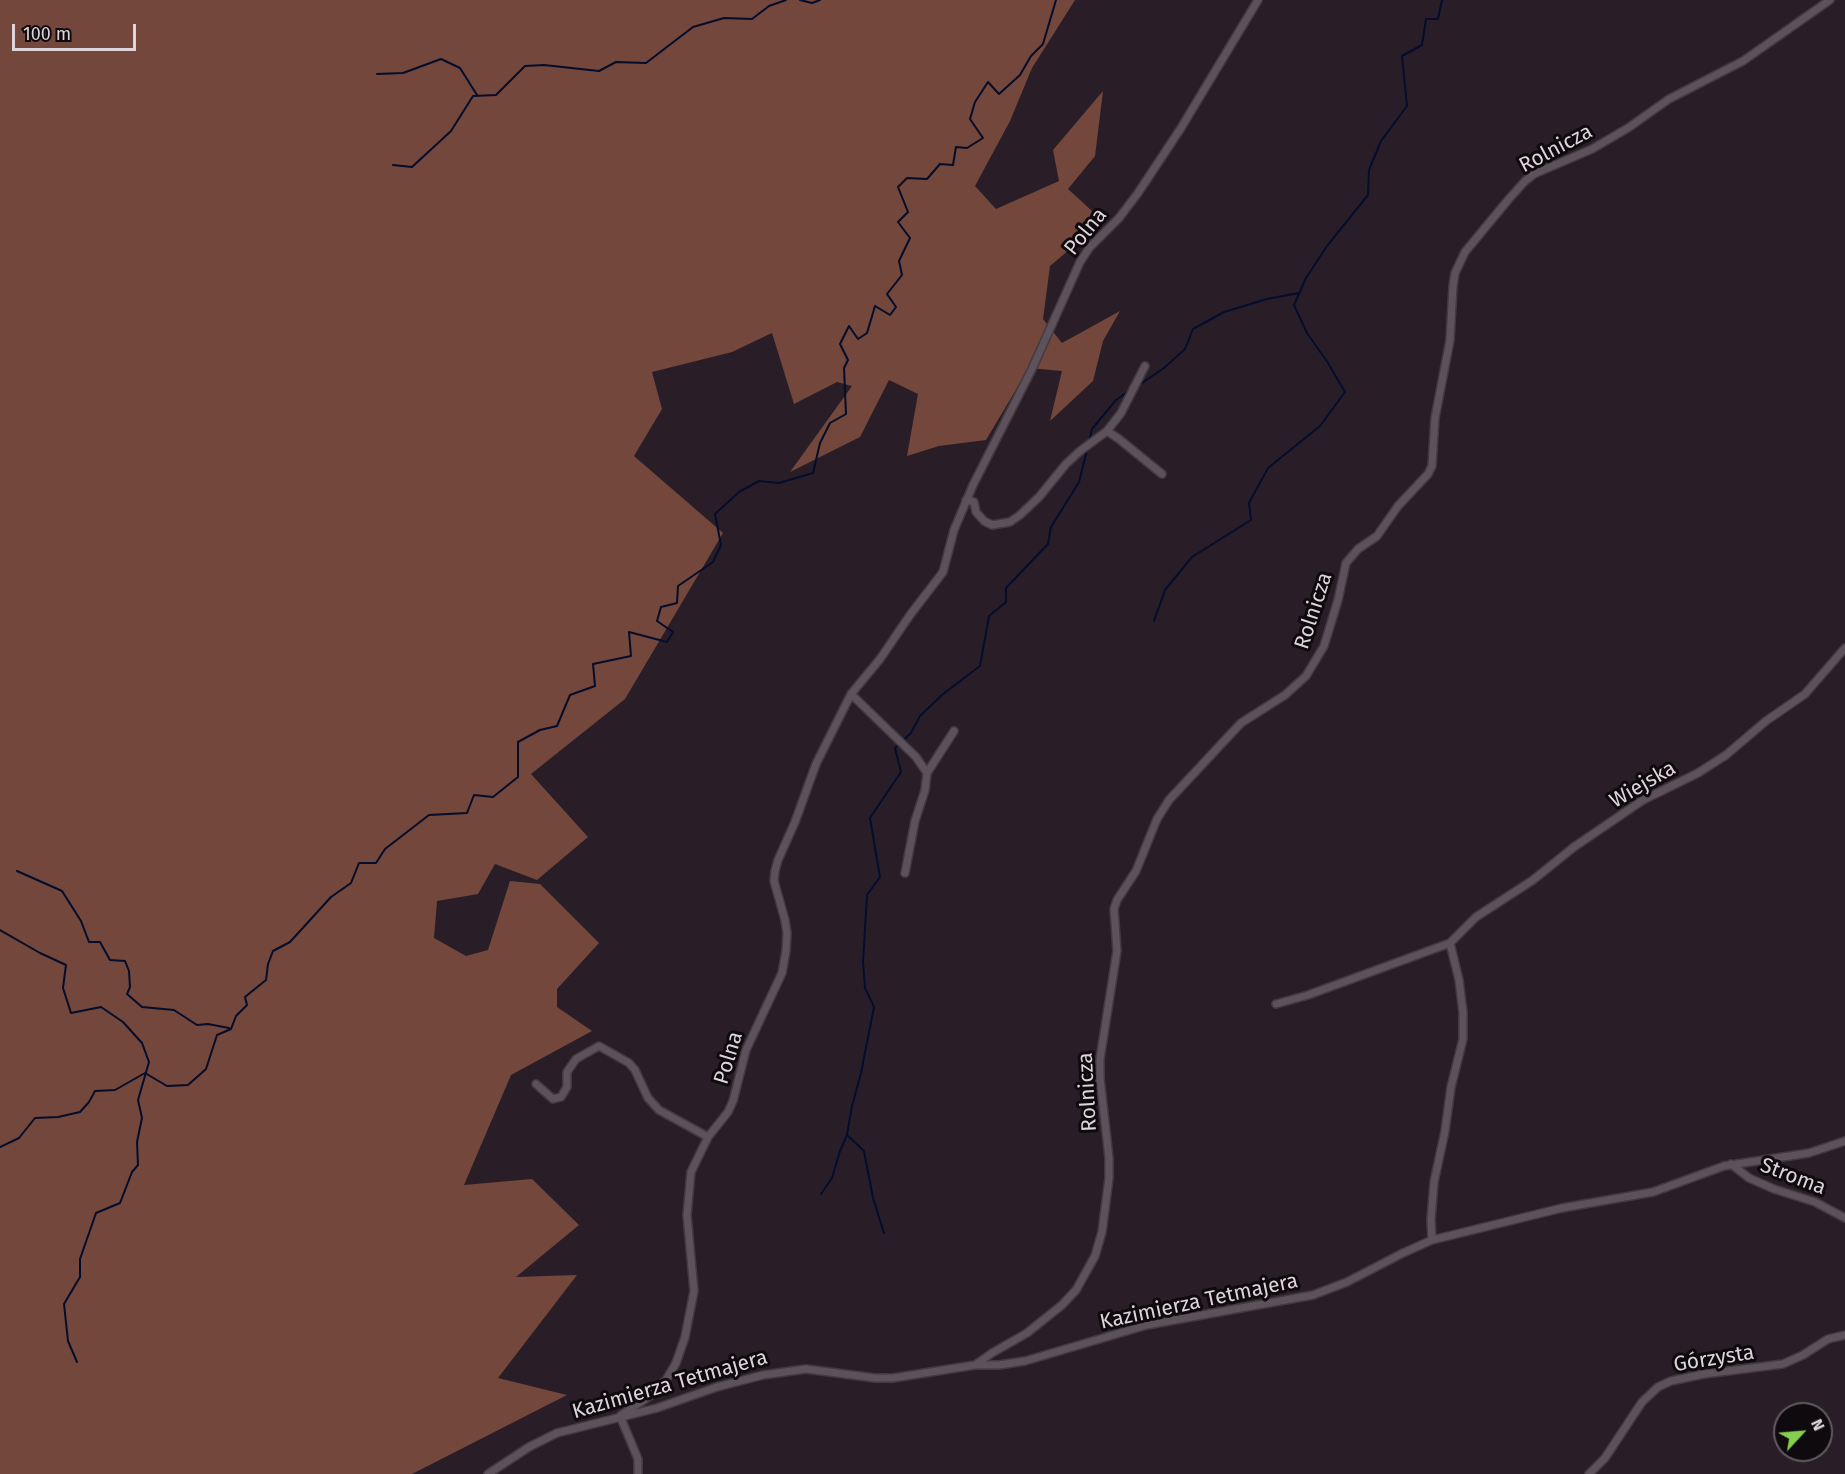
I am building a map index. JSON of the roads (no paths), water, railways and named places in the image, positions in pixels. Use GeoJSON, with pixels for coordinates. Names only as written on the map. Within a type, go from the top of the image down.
{"type":"FeatureCollection","features":[{"type":"Feature","properties":{"kind":"street","name":"Polna"},"geometry":{"type":"LineString","coordinates":[[620,1416],[651,1395],[666,1380],[676,1363],[685,1337],[693,1307],[694,1291],[687,1215],[688,1191],[694,1162],[708,1137],[728,1112],[746,1050],[782,974],[787,933],[774,881],[778,860],[795,822],[816,764],[851,694],[939,580],[946,565],[954,530],[966,500],[1032,369],[1080,262],[1090,247],[1113,224],[1138,193],[1181,128],[1258,0]]}},
{"type":"Feature","properties":{"kind":"street","name":"Rolnicza"},"geometry":{"type":"LineString","coordinates":[[975,1365],[1027,1333],[1062,1305],[1076,1290],[1095,1256],[1102,1232],[1109,1178],[1100,1059],[1117,951],[1114,909],[1117,900],[1136,871],[1156,819],[1169,800],[1240,723],[1285,695],[1306,676],[1324,646],[1346,563],[1358,549],[1377,536],[1392,514],[1428,474],[1432,466],[1435,418],[1449,340],[1455,273],[1465,252],[1508,200],[1534,174],[1592,149],[1628,128],[1669,99],[1743,61],[1830,0]]}},
{"type":"Feature","properties":{"kind":"street"},"geometry":{"type":"LineString","coordinates":[[966,500],[974,502],[976,512],[984,521],[992,525],[1010,522],[1039,496],[1080,451],[1107,431],[1121,413],[1145,366]]}},
{"type":"Feature","properties":{"kind":"street"},"geometry":{"type":"LineString","coordinates":[[1107,431],[1162,474]]}},
{"type":"Feature","properties":{"kind":"street","name":"Wiejska"},"geometry":{"type":"LineString","coordinates":[[1276,1004],[1308,995],[1450,943],[1476,917],[1533,880],[1574,847],[1643,801],[1698,773],[1726,755],[1766,721],[1805,694],[1845,648]]}},
{"type":"Feature","properties":{"kind":"street"},"geometry":{"type":"LineString","coordinates":[[851,694],[916,757],[927,773]]}},
{"type":"Feature","properties":{"kind":"street"},"geometry":{"type":"LineString","coordinates":[[905,873],[915,821],[926,790],[927,773],[954,731]]}},
{"type":"Feature","properties":{"kind":"street"},"geometry":{"type":"LineString","coordinates":[[1432,1240],[1434,1182],[1462,1039],[1459,980],[1450,943]]}},
{"type":"Feature","properties":{"kind":"street"},"geometry":{"type":"LineString","coordinates":[[536,1083],[553,1099],[561,1097],[567,1087],[567,1072],[576,1059],[599,1046],[629,1063],[635,1070],[648,1098],[659,1110],[708,1137]]}},
{"type":"Feature","properties":{"kind":"street","name":"Kazimierza Tetmajera"},"geometry":{"type":"LineString","coordinates":[[488,1474],[546,1437],[657,1408],[740,1380],[787,1370],[806,1369],[875,1378],[893,1378],[975,1365],[999,1365],[1024,1361],[1134,1329],[1313,1295],[1347,1282],[1432,1240],[1562,1208],[1653,1192],[1731,1164],[1809,1153],[1845,1142]]}},
{"type":"Feature","properties":{"kind":"street","name":"Stroma"},"geometry":{"type":"LineString","coordinates":[[1731,1164],[1749,1178],[1815,1202],[1845,1218]]}},
{"type":"Feature","properties":{"kind":"street","name":"Górzysta"},"geometry":{"type":"LineString","coordinates":[[1589,1474],[1605,1458],[1647,1396],[1658,1387],[1704,1374],[1783,1364],[1803,1355],[1828,1339],[1845,1335]]}},
{"type":"Feature","properties":{"kind":"street"},"geometry":{"type":"LineString","coordinates":[[620,1416],[638,1459],[638,1474]]}},
{"type":"Feature","properties":{"kind":"waterway"},"geometry":{"type":"LineString","coordinates":[[393,165],[412,167],[451,131],[473,96],[496,95],[525,66],[544,65],[599,71],[616,62],[646,63],[693,27],[724,18],[752,19],[769,6],[786,0]]}},
{"type":"Feature","properties":{"kind":"waterway"},"geometry":{"type":"LineString","coordinates":[[800,0],[812,3],[820,0]]}},
{"type":"Feature","properties":{"kind":"waterway"},"geometry":{"type":"LineString","coordinates":[[0,1147],[19,1138],[35,1118],[58,1117],[80,1112],[95,1091],[115,1090],[145,1073],[167,1086],[188,1085],[206,1069],[217,1035],[231,1029],[236,1016],[247,1005],[245,997],[266,980],[268,964],[273,951],[290,942],[331,897],[351,883],[359,863],[376,863],[385,849],[429,815],[467,813],[474,795],[493,797],[518,777],[518,742],[540,730],[557,726],[570,695],[595,686],[593,664],[631,656],[629,632],[667,642],[673,632],[657,621],[661,607],[677,603],[678,586],[713,562],[721,545],[715,514],[739,492],[759,481],[779,483],[813,473],[820,443],[830,423],[846,414],[844,368],[848,360],[840,344],[849,326],[858,339],[867,333],[875,306],[890,315],[896,307],[887,294],[902,275],[899,261],[910,238],[898,222],[908,212],[898,187],[907,178],[927,179],[940,164],[953,165],[956,147],[967,148],[983,138],[970,119],[975,102],[988,82],[999,94],[1020,75],[1031,56],[1043,44],[1056,0]]}},
{"type":"Feature","properties":{"kind":"waterway"},"geometry":{"type":"LineString","coordinates":[[1154,621],[1165,590],[1192,557],[1251,520],[1249,503],[1268,468],[1320,426],[1345,392],[1307,333],[1294,305],[1306,278],[1327,246],[1368,195],[1369,170],[1381,141],[1407,106],[1402,56],[1422,45],[1426,19],[1438,19],[1442,0]]}},
{"type":"Feature","properties":{"kind":"waterway"},"geometry":{"type":"LineString","coordinates":[[377,74],[403,73],[441,59],[460,68],[477,95]]}},
{"type":"Feature","properties":{"kind":"waterway"},"geometry":{"type":"LineString","coordinates":[[1139,385],[1164,368],[1185,349],[1193,329],[1224,312],[1267,299],[1299,293]]}},
{"type":"Feature","properties":{"kind":"waterway"},"geometry":{"type":"LineString","coordinates":[[1089,442],[1092,429],[1116,400],[1129,391]]}},
{"type":"Feature","properties":{"kind":"waterway"},"geometry":{"type":"LineString","coordinates":[[884,1233],[873,1198],[864,1151],[847,1135],[874,1007],[865,988],[863,962],[867,895],[880,877],[870,818],[901,772],[895,748],[911,733],[920,716],[943,694],[980,666],[989,616],[1006,602],[1006,588],[1048,544],[1051,527],[1079,482],[1087,450]]}},
{"type":"Feature","properties":{"kind":"waterway"},"geometry":{"type":"LineString","coordinates":[[17,871],[62,891],[81,921],[89,942],[100,942],[110,960],[125,961],[129,971],[130,987],[127,994],[142,1007],[174,1010],[197,1025],[208,1024],[229,1028]]}},
{"type":"Feature","properties":{"kind":"waterway"},"geometry":{"type":"LineString","coordinates":[[0,930],[66,965],[63,988],[71,1013],[101,1007],[123,1022],[142,1043],[149,1062],[138,1100],[142,1118],[137,1142],[138,1165],[132,1172],[120,1203],[96,1213],[80,1259],[80,1277],[64,1304],[68,1341],[77,1362]]}},
{"type":"Feature","properties":{"kind":"waterway"},"geometry":{"type":"LineString","coordinates":[[821,1194],[832,1178],[847,1135]]}}]}
